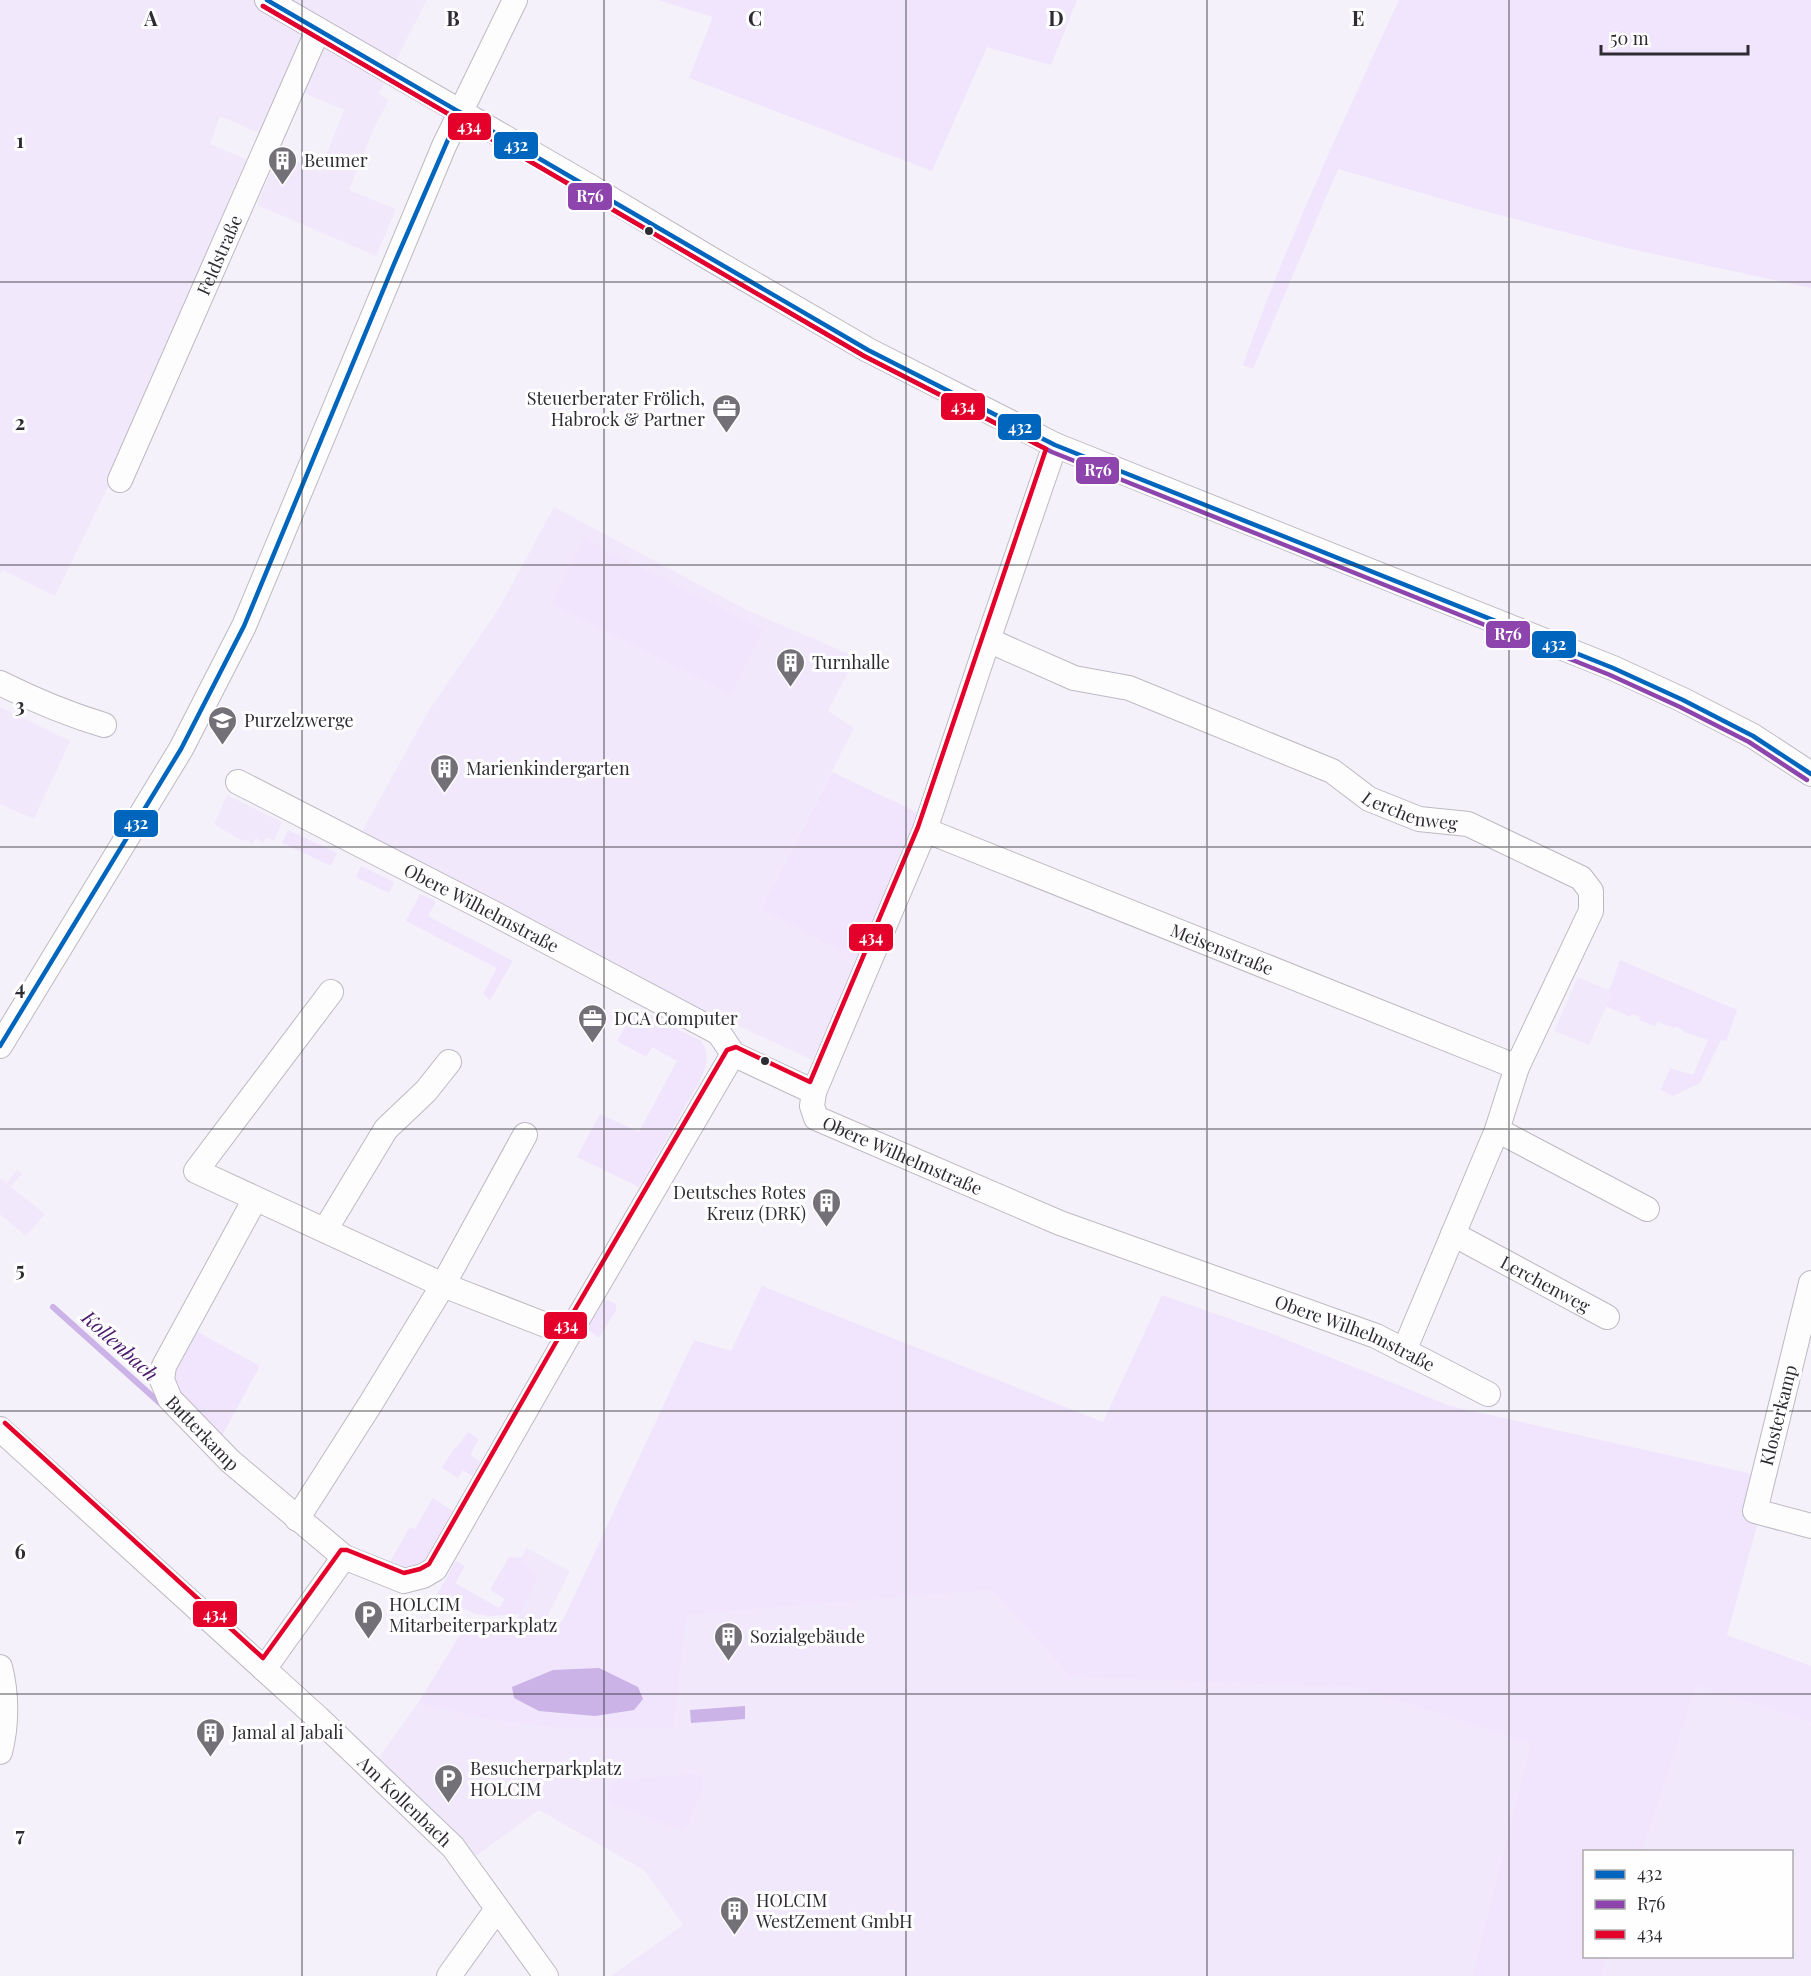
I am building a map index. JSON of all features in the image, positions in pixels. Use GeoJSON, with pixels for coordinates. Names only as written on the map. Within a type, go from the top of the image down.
{"type":"FeatureCollection","features":[{"type":"Feature","properties":{"kind":"street"},"geometry":{"type":"LineString","coordinates":[[267,0],[868,350],[1055,445],[1613,668],[1753,736],[1811,774]]}},
{"type":"Feature","properties":{"kind":"street"},"geometry":{"type":"LineString","coordinates":[[0,1046],[7,1018],[181,749],[244,626],[394,264],[460,112],[515,0]]}},
{"type":"Feature","properties":{"kind":"street","name":"Feldstraße"},"geometry":{"type":"LineString","coordinates":[[120,480],[318,30]]}},
{"type":"Feature","properties":{"kind":"street"},"geometry":{"type":"LineString","coordinates":[[814,1092],[925,830],[1055,445]]}},
{"type":"Feature","properties":{"kind":"street","name":"Lerchenweg"},"geometry":{"type":"LineString","coordinates":[[988,640],[1074,678],[1129,688],[1332,771],[1369,799],[1419,819],[1468,824],[1581,878],[1591,891],[1591,911],[1517,1067],[1497,1130],[1404,1351]]}},
{"type":"Feature","properties":{"kind":"street"},"geometry":{"type":"LineString","coordinates":[[0,683],[71,716],[104,725]]}},
{"type":"Feature","properties":{"kind":"street","name":"Obere Wilhelmstraße"},"geometry":{"type":"LineString","coordinates":[[238,782],[497,915],[719,1033],[733,1054],[814,1092],[812,1106],[816,1118],[1060,1223],[1377,1336],[1488,1394]]}},
{"type":"Feature","properties":{"kind":"street","name":"Meisenstraße"},"geometry":{"type":"LineString","coordinates":[[925,830],[1517,1067]]}},
{"type":"Feature","properties":{"kind":"street"},"geometry":{"type":"LineString","coordinates":[[331,992],[196,1171],[443,1286],[569,1334]]}},
{"type":"Feature","properties":{"kind":"street","name":"Butterkamp"},"geometry":{"type":"LineString","coordinates":[[255,1199],[164,1366],[162,1380],[170,1399],[222,1454],[344,1557],[404,1581],[423,1576],[435,1569],[733,1054]]}},
{"type":"Feature","properties":{"kind":"street"},"geometry":{"type":"LineString","coordinates":[[325,1230],[386,1129],[426,1091],[449,1062]]}},
{"type":"Feature","properties":{"kind":"street"},"geometry":{"type":"LineString","coordinates":[[1497,1130],[1647,1209]]}},
{"type":"Feature","properties":{"kind":"street"},"geometry":{"type":"LineString","coordinates":[[297,1519],[443,1286],[525,1135]]}},
{"type":"Feature","properties":{"kind":"street","name":"Lerchenweg"},"geometry":{"type":"LineString","coordinates":[[1453,1234],[1606,1317]]}},
{"type":"Feature","properties":{"kind":"street","name":"Klosterkamp"},"geometry":{"type":"LineString","coordinates":[[1811,1283],[1806,1321],[1755,1510],[1811,1526]]}},
{"type":"Feature","properties":{"kind":"street","name":"Am Kollenbach"},"geometry":{"type":"LineString","coordinates":[[0,1429],[318,1718],[453,1847],[546,1976]]}},
{"type":"Feature","properties":{"kind":"street"},"geometry":{"type":"LineString","coordinates":[[264,1669],[344,1557]]}},
{"type":"Feature","properties":{"kind":"street"},"geometry":{"type":"LineString","coordinates":[[0,1667],[3,1679],[5,1720],[0,1752]]}},
{"type":"Feature","properties":{"kind":"street"},"geometry":{"type":"LineString","coordinates":[[449,1976],[497,1909]]}},
{"type":"Feature","properties":{"kind":"shaded area","name":"Beumer"},"geometry":{"type":"Polygon","coordinates":[[[0,0],[427,0],[379,94],[389,100],[374,128],[349,190],[396,209],[376,256],[257,205],[278,154],[320,171],[344,110],[281,83],[259,133],[220,116],[210,144],[248,160],[109,485],[55,596],[2,570],[0,574],[0,0]]]}},
{"type":"Feature","properties":{"kind":"shaded area"},"geometry":{"type":"Polygon","coordinates":[[[658,0],[1077,0],[1051,65],[987,47],[932,171],[689,78],[713,17],[658,0]]]}},
{"type":"Feature","properties":{"kind":"shaded area"},"geometry":{"type":"Polygon","coordinates":[[[1399,0],[1811,0],[1811,288],[1626,248],[1484,211],[1338,169],[1253,369],[1243,365],[1297,226],[1399,0]]]}},
{"type":"Feature","properties":{"kind":"shaded area"},"geometry":{"type":"Polygon","coordinates":[[[554,507],[747,610],[856,657],[828,711],[854,728],[761,909],[859,961],[812,1060],[644,982],[361,833],[429,710],[498,610],[554,507]]]}},
{"type":"Feature","properties":{"kind":"shaded area"},"geometry":{"type":"Polygon","coordinates":[[[584,539],[763,629],[731,694],[552,604],[584,539]]]}},
{"type":"Feature","properties":{"kind":"shaded area"},"geometry":{"type":"Polygon","coordinates":[[[0,707],[70,741],[34,819],[0,804],[0,707]]]}},
{"type":"Feature","properties":{"kind":"shaded area"},"geometry":{"type":"Polygon","coordinates":[[[832,772],[923,815],[859,961],[761,909],[832,772]]]}},
{"type":"Feature","properties":{"kind":"shaded area"},"geometry":{"type":"Polygon","coordinates":[[[227,795],[282,822],[274,841],[267,837],[263,843],[256,838],[252,844],[245,840],[244,842],[214,824],[227,795]]]}},
{"type":"Feature","properties":{"kind":"shaded area"},"geometry":{"type":"Polygon","coordinates":[[[288,830],[337,853],[331,866],[282,843],[288,830]]]}},
{"type":"Feature","properties":{"kind":"shaded area"},"geometry":{"type":"Polygon","coordinates":[[[361,866],[394,882],[389,893],[356,877],[361,866]]]}},
{"type":"Feature","properties":{"kind":"shaded area"},"geometry":{"type":"Polygon","coordinates":[[[420,894],[436,901],[428,916],[513,961],[490,1000],[483,994],[497,968],[406,921],[420,894]]]}},
{"type":"Feature","properties":{"kind":"shaded area"},"geometry":{"type":"Polygon","coordinates":[[[1620,960],[1737,1010],[1726,1041],[1721,1040],[1700,1083],[1673,1096],[1661,1090],[1670,1068],[1693,1075],[1708,1040],[1658,1022],[1659,1019],[1655,1026],[1639,1020],[1640,1017],[1632,1014],[1630,1017],[1606,1006],[1613,993],[1609,991],[1620,960]]]}},
{"type":"Feature","properties":{"kind":"shaded area"},"geometry":{"type":"Polygon","coordinates":[[[1578,977],[1613,992],[1589,1045],[1554,1031],[1578,977]]]}},
{"type":"Feature","properties":{"kind":"shaded area"},"geometry":{"type":"Polygon","coordinates":[[[635,1009],[701,1041],[707,1056],[699,1082],[639,1187],[577,1157],[600,1114],[639,1132],[677,1061],[652,1047],[646,1057],[617,1041],[635,1009]]]}},
{"type":"Feature","properties":{"kind":"shaded area"},"geometry":{"type":"Polygon","coordinates":[[[17,1170],[22,1173],[11,1187],[45,1214],[26,1236],[0,1214],[0,1178],[7,1183],[17,1170]]]}},
{"type":"Feature","properties":{"kind":"shaded area"},"geometry":{"type":"Polygon","coordinates":[[[762,1286],[1103,1422],[1162,1295],[1270,1333],[1450,1406],[1770,1478],[1727,1635],[1811,1666],[1811,1722],[1696,1686],[1642,1850],[1583,1850],[1583,1958],[1607,1958],[1601,1976],[1472,1976],[1531,1744],[1359,1688],[1071,1677],[992,1590],[687,1615],[673,1728],[558,1728],[483,1719],[418,1703],[465,1627],[562,1622],[694,1340],[731,1351],[762,1286]]]}},
{"type":"Feature","properties":{"kind":"shaded area"},"geometry":{"type":"Polygon","coordinates":[[[605,1299],[616,1304],[616,1310],[599,1338],[587,1329],[605,1299]]]}},
{"type":"Feature","properties":{"kind":"shaded area"},"geometry":{"type":"Polygon","coordinates":[[[194,1330],[260,1366],[218,1443],[175,1398],[173,1368],[194,1330]]]}},
{"type":"Feature","properties":{"kind":"shaded area"},"geometry":{"type":"Polygon","coordinates":[[[468,1432],[479,1439],[470,1455],[482,1463],[474,1477],[463,1470],[458,1478],[442,1468],[468,1432]]]}},
{"type":"Feature","properties":{"kind":"shaded area"},"geometry":{"type":"Polygon","coordinates":[[[433,1498],[456,1513],[436,1546],[424,1560],[409,1571],[390,1562],[410,1527],[415,1529],[433,1498]]]}},
{"type":"Feature","properties":{"kind":"shaded area"},"geometry":{"type":"Polygon","coordinates":[[[526,1548],[570,1571],[544,1623],[514,1624],[537,1580],[521,1558],[526,1548]]]}},
{"type":"Feature","properties":{"kind":"shaded area"},"geometry":{"type":"Polygon","coordinates":[[[509,1557],[521,1558],[537,1580],[520,1614],[489,1616],[476,1614],[436,1596],[456,1561],[465,1566],[455,1583],[499,1608],[505,1599],[490,1590],[509,1557]]]}},
{"type":"Feature","properties":{"kind":"shaded area"},"geometry":{"type":"Polygon","coordinates":[[[992,1590],[1071,1677],[1359,1688],[1532,1744],[1472,1976],[611,1976],[683,1925],[644,1870],[539,1810],[472,1859],[373,1765],[418,1703],[483,1719],[558,1728],[673,1727],[687,1615],[992,1590]]]}},
{"type":"Feature","properties":{"kind":"shaded area"},"geometry":{"type":"Polygon","coordinates":[[[599,1668],[638,1687],[643,1699],[634,1710],[595,1716],[539,1711],[514,1698],[512,1687],[553,1670],[599,1668]]]}},
{"type":"Feature","properties":{"kind":"shaded area"},"geometry":{"type":"Polygon","coordinates":[[[1696,1686],[1811,1722],[1811,1976],[1601,1976],[1607,1958],[1793,1958],[1793,1850],[1642,1850],[1696,1686]]]}},
{"type":"Feature","properties":{"kind":"shaded area"},"geometry":{"type":"Polygon","coordinates":[[[745,1706],[745,1719],[691,1723],[690,1710],[745,1706]]]}},
{"type":"Feature","properties":{"kind":"shaded area"},"geometry":{"type":"Polygon","coordinates":[[[698,1774],[703,1781],[702,1788],[686,1828],[681,1830],[611,1803],[608,1795],[609,1786],[619,1780],[698,1774]]]}},
{"type":"Feature","properties":{"kind":"waterway","name":"Kollenbach"},"geometry":{"type":"LineString","coordinates":[[53,1307],[161,1404]]}},
{"type":"Feature","properties":{"kind":"transit line","name":"432"},"geometry":{"type":"LineString","coordinates":[[267,0],[868,350],[1055,445],[1613,668],[1753,736],[1811,774]]}},
{"type":"Feature","properties":{"kind":"transit line","name":"R76"},"geometry":{"type":"LineString","coordinates":[[263,6],[864,356],[1052,452],[1610,675],[1749,742],[1807,780]]}},
{"type":"Feature","properties":{"kind":"transit line","name":"434"},"geometry":{"type":"LineString","coordinates":[[5,1423],[263,1658],[341,1550],[347,1550],[404,1573],[429,1564],[727,1050],[736,1047],[810,1082],[918,827],[1046,449],[864,356],[263,6]]}},
{"type":"Feature","properties":{"kind":"transit line","name":"432"},"geometry":{"type":"LineString","coordinates":[[0,1046],[181,749],[244,626],[394,264],[460,112]]}},
{"type":"Feature","properties":{"kind":"place","name":"Beumer"},"geometry":{"type":"Point","coordinates":[283,186]}},
{"type":"Feature","properties":{"kind":"place","name":"Steuerberater Frölich, Habrock & Partner"},"geometry":{"type":"Point","coordinates":[726,434]}},
{"type":"Feature","properties":{"kind":"place","name":"Turnhalle"},"geometry":{"type":"Point","coordinates":[791,688]}},
{"type":"Feature","properties":{"kind":"place","name":"Purzelzwerge"},"geometry":{"type":"Point","coordinates":[223,746]}},
{"type":"Feature","properties":{"kind":"place","name":"Marienkindergarten"},"geometry":{"type":"Point","coordinates":[445,794]}},
{"type":"Feature","properties":{"kind":"place","name":"DCA Computer"},"geometry":{"type":"Point","coordinates":[593,1044]}},
{"type":"Feature","properties":{"kind":"place","name":"Deutsches Rotes Kreuz (DRK)"},"geometry":{"type":"Point","coordinates":[827,1228]}},
{"type":"Feature","properties":{"kind":"place","name":"HOLCIM Mitarbeiterparkplatz"},"geometry":{"type":"Point","coordinates":[368,1640]}},
{"type":"Feature","properties":{"kind":"place","name":"Sozialgebäude"},"geometry":{"type":"Point","coordinates":[729,1662]}},
{"type":"Feature","properties":{"kind":"place","name":"Jamal al Jabali"},"geometry":{"type":"Point","coordinates":[211,1758]}},
{"type":"Feature","properties":{"kind":"place","name":"Besucherparkplatz HOLCIM"},"geometry":{"type":"Point","coordinates":[449,1804]}},
{"type":"Feature","properties":{"kind":"place","name":"HOLCIM WestZement GmbH"},"geometry":{"type":"Point","coordinates":[735,1936]}}]}
